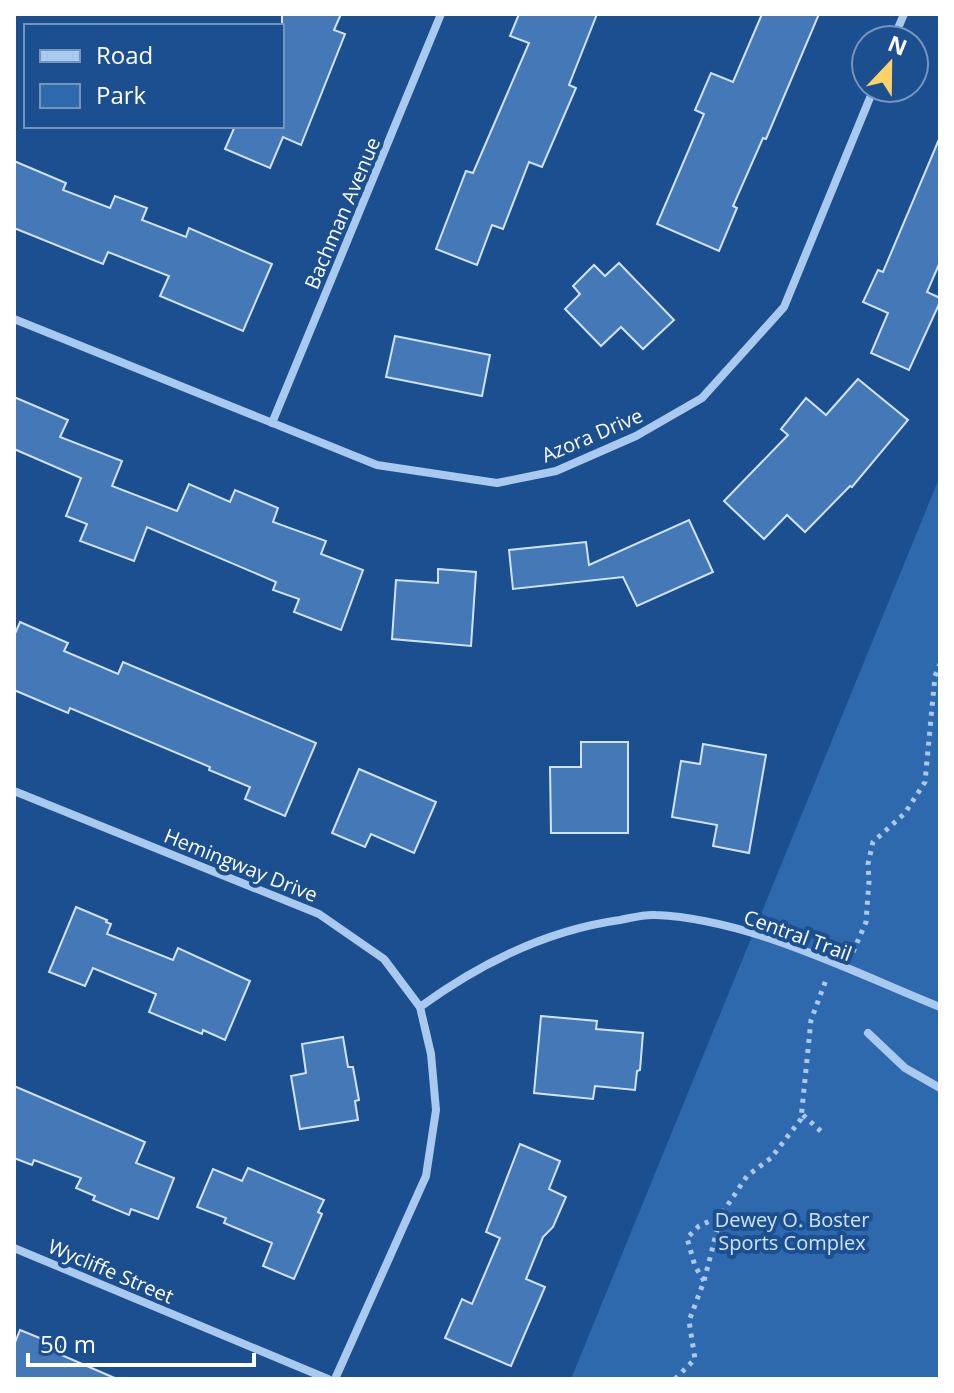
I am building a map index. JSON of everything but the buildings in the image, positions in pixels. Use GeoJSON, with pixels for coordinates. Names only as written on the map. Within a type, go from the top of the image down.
{"type":"FeatureCollection","features":[{"type":"Feature","properties":{"kind":"street","name":"Bachman Avenue"},"geometry":{"type":"LineString","coordinates":[[272,423],[441,14]]}},
{"type":"Feature","properties":{"kind":"street","name":"Azora Drive"},"geometry":{"type":"LineString","coordinates":[[14,319],[377,465],[497,483],[556,471],[636,436],[702,398],[784,307],[867,104]]}},
{"type":"Feature","properties":{"kind":"street","name":"Hemingway Drive"},"geometry":{"type":"LineString","coordinates":[[14,791],[319,914],[384,959],[420,1007],[431,1054],[436,1110],[426,1176],[335,1379]]}},
{"type":"Feature","properties":{"kind":"street","name":"Central Trail"},"geometry":{"type":"LineString","coordinates":[[420,1007],[456,980],[531,944],[596,923],[654,914],[746,929],[940,1007]]}},
{"type":"Feature","properties":{"kind":"street"},"geometry":{"type":"LineString","coordinates":[[868,1033],[905,1068],[940,1088]]}},
{"type":"Feature","properties":{"kind":"street","name":"Wycliffe Street"},"geometry":{"type":"LineString","coordinates":[[14,1248],[328,1379]]}},
{"type":"Feature","properties":{"kind":"path"},"geometry":{"type":"LineString","coordinates":[[853,952],[866,922],[868,864],[873,842],[905,813],[925,782],[935,676],[940,664]]}},
{"type":"Feature","properties":{"kind":"path"},"geometry":{"type":"LineString","coordinates":[[675,1379],[695,1359],[689,1321],[704,1281],[721,1215],[747,1176],[771,1158],[803,1115],[811,1020],[826,980]]}},
{"type":"Feature","properties":{"kind":"path"},"geometry":{"type":"LineString","coordinates":[[803,1115],[825,1135]]}},
{"type":"Feature","properties":{"kind":"path"},"geometry":{"type":"LineString","coordinates":[[704,1281],[695,1266],[687,1238],[699,1226],[721,1215]]}},
{"type":"Feature","properties":{"kind":"green space","name":"Dewey O. Boster Sports Complex"},"geometry":{"type":"Polygon","coordinates":[[[940,476],[940,1379],[571,1379],[940,476]]]}}]}
